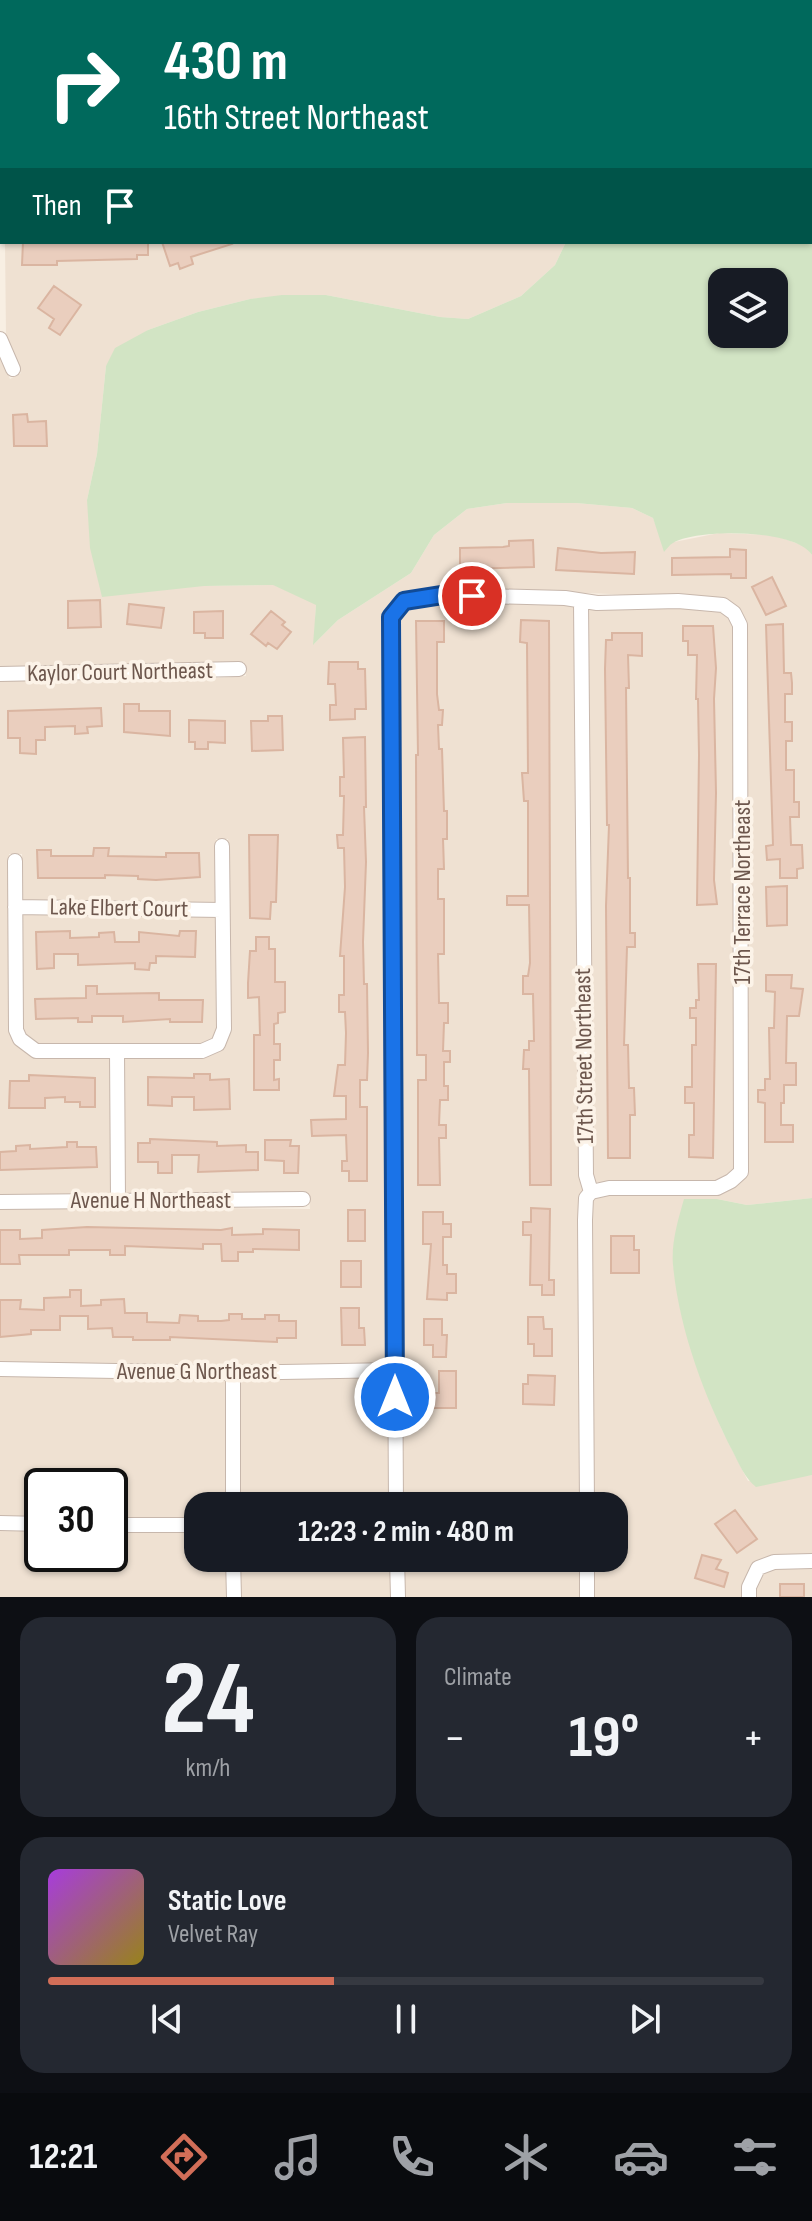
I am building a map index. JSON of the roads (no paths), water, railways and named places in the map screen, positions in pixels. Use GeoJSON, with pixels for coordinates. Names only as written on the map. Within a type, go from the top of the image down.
{"type":"FeatureCollection","features":[{"type":"Feature","properties":{"kind":"street"},"geometry":{"type":"LineString","coordinates":[[0,339],[13,369]]}},
{"type":"Feature","properties":{"kind":"street"},"geometry":{"type":"LineString","coordinates":[[396,1492],[391,617],[404,601],[442,595],[565,598],[581,602]]}},
{"type":"Feature","properties":{"kind":"street","name":"17th Terrace Northeast"},"geometry":{"type":"LineString","coordinates":[[581,602],[678,601],[723,605],[734,613],[740,625],[741,651],[741,1172],[717,1188],[609,1188],[591,1192]]}},
{"type":"Feature","properties":{"kind":"street","name":"17th Street Northeast"},"geometry":{"type":"LineString","coordinates":[[581,602],[583,1053],[586,1175],[591,1192],[586,1198],[585,1220],[587,1492]]}},
{"type":"Feature","properties":{"kind":"street","name":"Kaylor Court Northeast"},"geometry":{"type":"LineString","coordinates":[[0,674],[239,669]]}},
{"type":"Feature","properties":{"kind":"street","name":"Lake Elbert Court"},"geometry":{"type":"LineString","coordinates":[[15,861],[16,1030],[20,1039],[36,1051],[202,1051],[218,1044],[224,1029],[222,846]]}},
{"type":"Feature","properties":{"kind":"street","name":"Lake Elbert Court"},"geometry":{"type":"LineString","coordinates":[[15,907],[222,910]]}},
{"type":"Feature","properties":{"kind":"street"},"geometry":{"type":"LineString","coordinates":[[117,1051],[118,1200]]}},
{"type":"Feature","properties":{"kind":"street","name":"Avenue H Northeast"},"geometry":{"type":"LineString","coordinates":[[0,1202],[303,1199]]}},
{"type":"Feature","properties":{"kind":"street","name":"Avenue G Northeast"},"geometry":{"type":"LineString","coordinates":[[0,1369],[233,1373],[395,1370]]}},
{"type":"Feature","properties":{"kind":"street"},"geometry":{"type":"LineString","coordinates":[[233,1373],[233,1492]]}},
{"type":"Feature","properties":{"kind":"street"},"geometry":{"type":"LineString","coordinates":[[0,1523],[24,1524]]}},
{"type":"Feature","properties":{"kind":"street"},"geometry":{"type":"LineString","coordinates":[[128,1525],[184,1525]]}},
{"type":"Feature","properties":{"kind":"street"},"geometry":{"type":"LineString","coordinates":[[749,1597],[749,1587],[758,1568],[774,1562],[812,1561]]}},
{"type":"Feature","properties":{"kind":"street"},"geometry":{"type":"LineString","coordinates":[[233,1572],[234,1597]]}},
{"type":"Feature","properties":{"kind":"street"},"geometry":{"type":"LineString","coordinates":[[397,1572],[398,1597]]}},
{"type":"Feature","properties":{"kind":"street"},"geometry":{"type":"LineString","coordinates":[[587,1572],[587,1597]]}}]}
